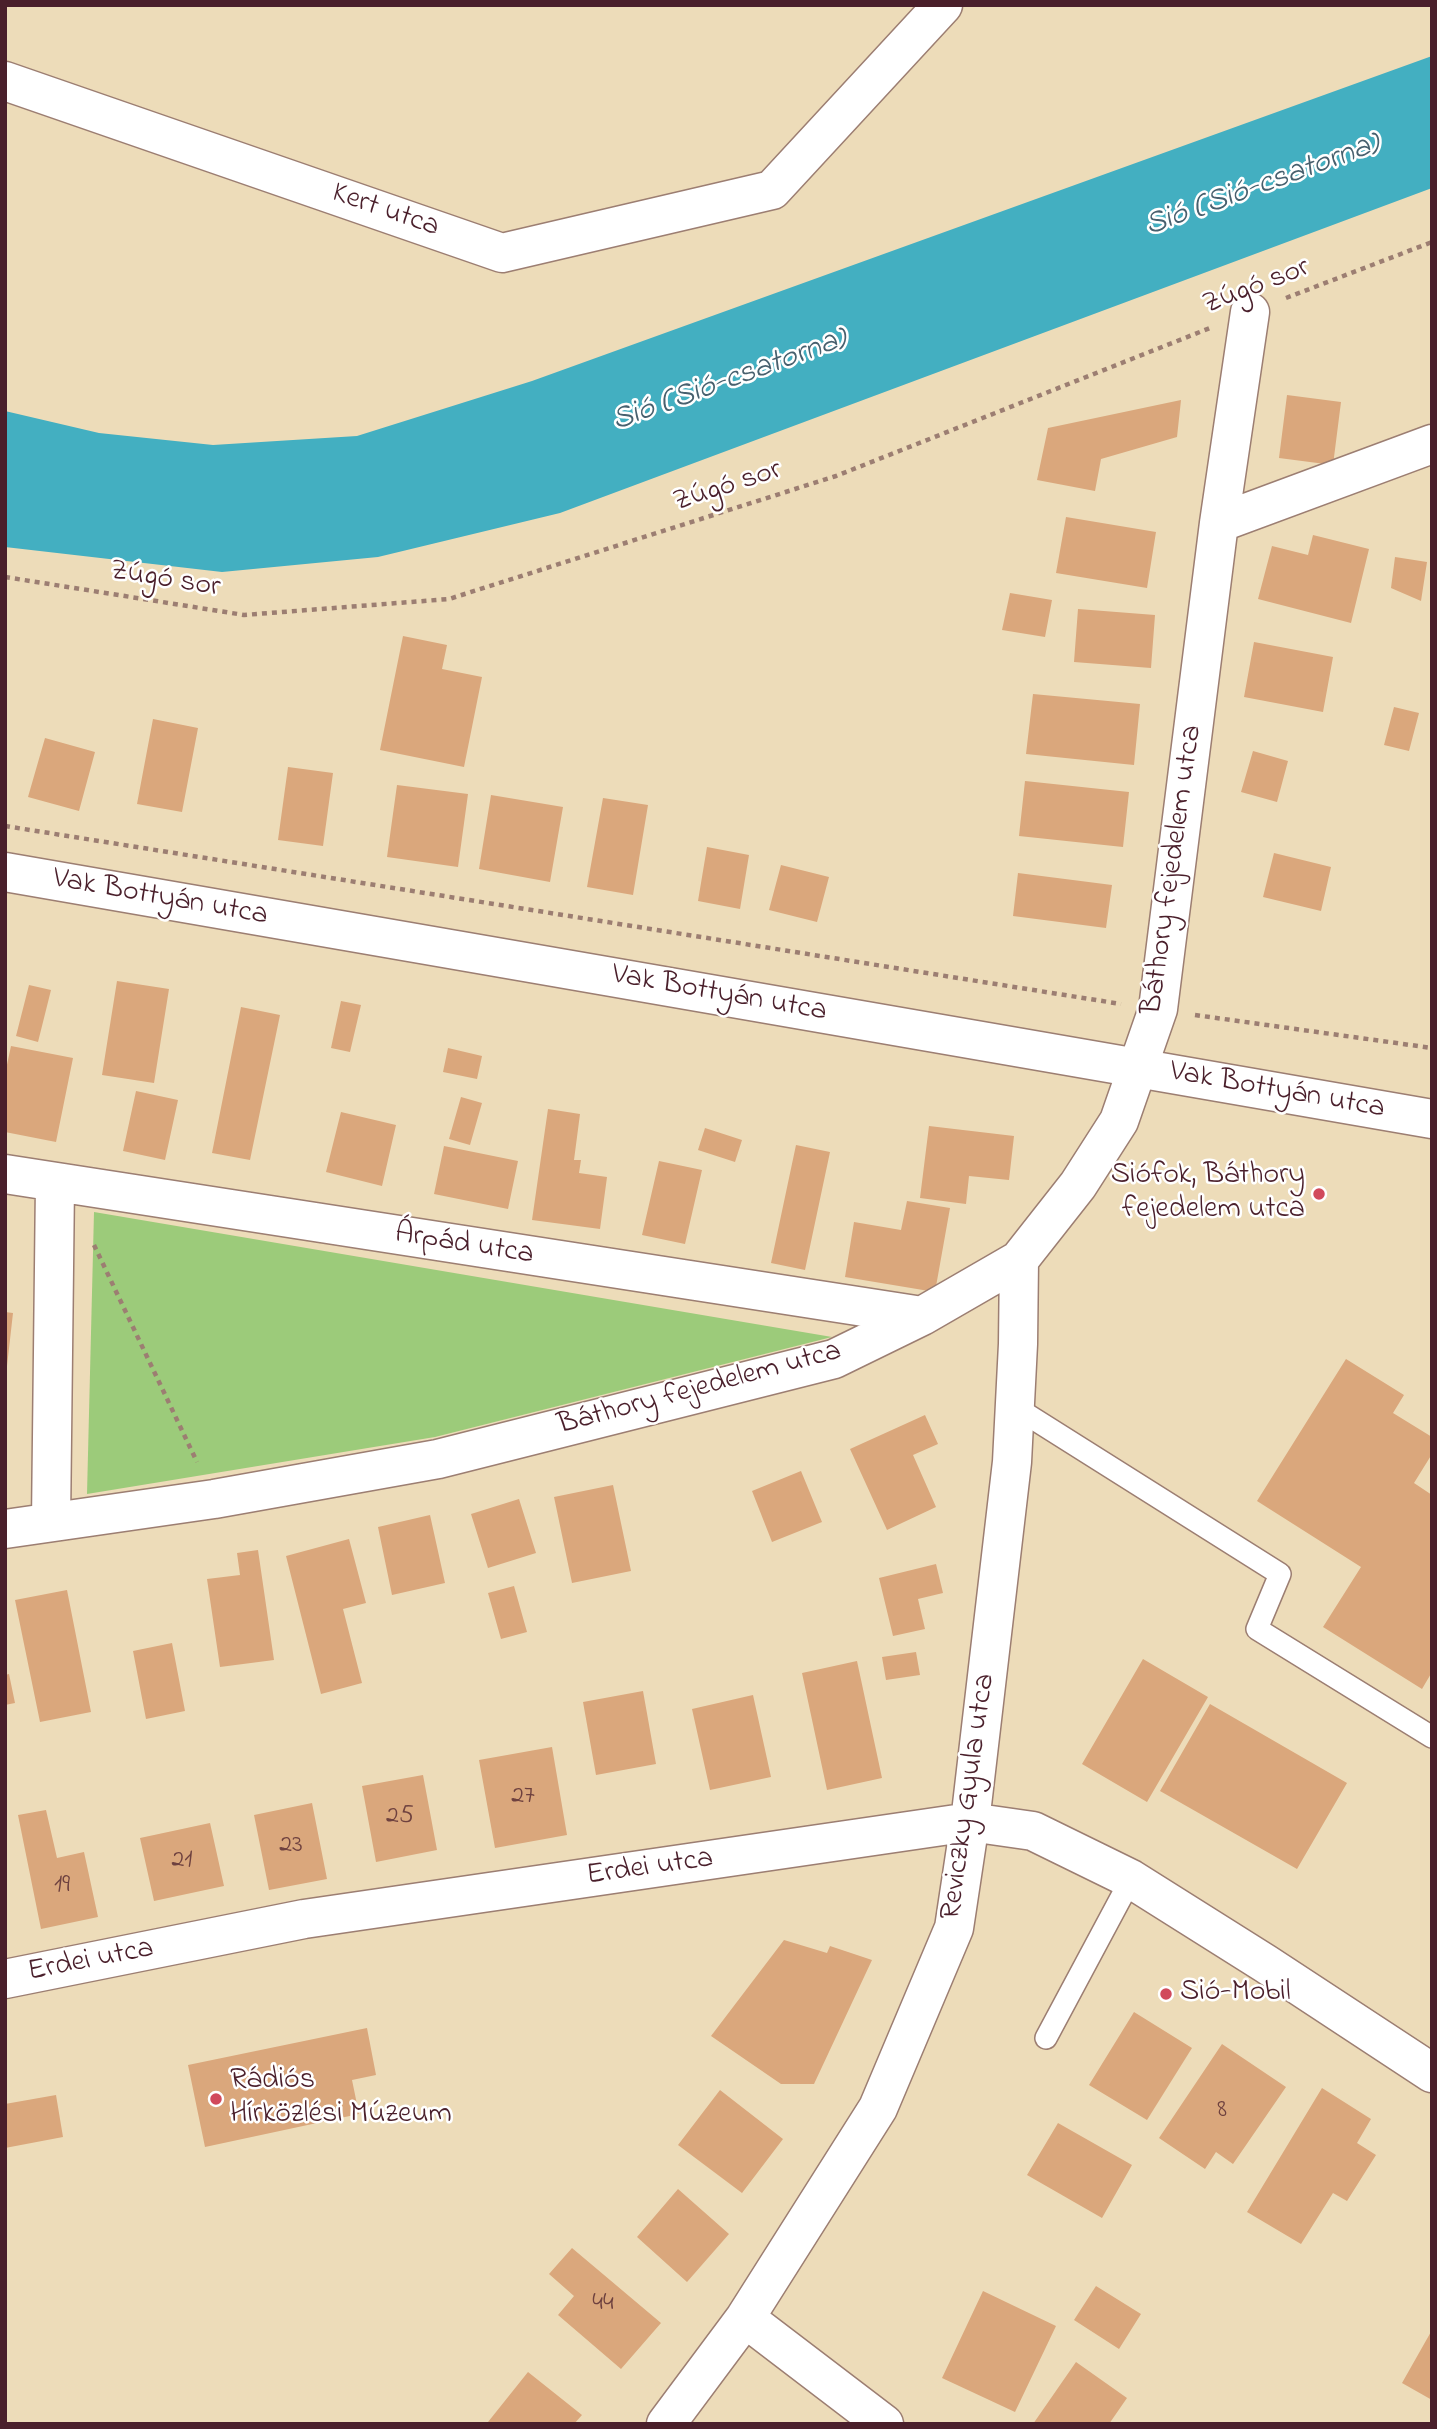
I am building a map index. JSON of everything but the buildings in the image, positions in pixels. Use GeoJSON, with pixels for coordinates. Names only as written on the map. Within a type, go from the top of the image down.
{"type":"FeatureCollection","features":[{"type":"Feature","properties":{"kind":"street","name":"Kert utca"},"geometry":{"type":"LineString","coordinates":[[5,81],[502,253],[772,190],[943,5]]}},
{"type":"Feature","properties":{"kind":"street","name":"Báthory fejedelem utca"},"geometry":{"type":"LineString","coordinates":[[5,1529],[214,1499],[438,1459],[834,1359],[922,1316],[1018,1260],[1078,1185],[1119,1121],[1158,1009],[1219,523],[1250,313]]}},
{"type":"Feature","properties":{"kind":"street"},"geometry":{"type":"LineString","coordinates":[[1219,523],[1432,444]]}},
{"type":"Feature","properties":{"kind":"street","name":"Vak Bottyán utca"},"geometry":{"type":"LineString","coordinates":[[5,873],[1432,1119]]}},
{"type":"Feature","properties":{"kind":"street","name":"Árpád utca"},"geometry":{"type":"LineString","coordinates":[[5,1174],[922,1316]]}},
{"type":"Feature","properties":{"kind":"street"},"geometry":{"type":"LineString","coordinates":[[51,1522],[69,1185]]}},
{"type":"Feature","properties":{"kind":"street","name":"Reviczky Gyula utca"},"geometry":{"type":"LineString","coordinates":[[666,2424],[745,2318],[878,2108],[954,1928],[970,1822],[1012,1462],[1018,1260]]}},
{"type":"Feature","properties":{"kind":"street","name":"Erdei utca"},"geometry":{"type":"LineString","coordinates":[[5,1979],[304,1919],[970,1822],[1032,1831],[1131,1879],[1432,2073]]}},
{"type":"Feature","properties":{"kind":"street"},"geometry":{"type":"LineString","coordinates":[[745,2318],[884,2424]]}},
{"type":"Feature","properties":{"kind":"lane"},"geometry":{"type":"LineString","coordinates":[[1015,1407],[1280,1574],[1256,1629],[1432,1737]]}},
{"type":"Feature","properties":{"kind":"lane"},"geometry":{"type":"LineString","coordinates":[[1046,2038],[1131,1879]]}},
{"type":"Feature","properties":{"kind":"path","name":"Zúgó sor"},"geometry":{"type":"LineString","coordinates":[[5,577],[244,615],[449,599],[836,476],[1432,242]]}},
{"type":"Feature","properties":{"kind":"path"},"geometry":{"type":"LineString","coordinates":[[5,826],[1158,1009],[1432,1048]]}},
{"type":"Feature","properties":{"kind":"path"},"geometry":{"type":"LineString","coordinates":[[69,1185],[83,1221],[214,1499]]}},
{"type":"Feature","properties":{"kind":"green space"},"geometry":{"type":"Polygon","coordinates":[[[94,1212],[832,1337],[435,1437],[87,1494],[94,1212]]]}},
{"type":"Feature","properties":{"kind":"water","name":"Sió (Sió-csatorna)"},"geometry":{"type":"Polygon","coordinates":[[[1432,56],[1432,188],[560,513],[378,557],[222,572],[5,547],[5,411],[99,433],[213,445],[357,436],[532,381],[1432,56]]]}},
{"type":"Feature","properties":{"kind":"place","name":"Siófok, Báthory fejedelem utca"},"geometry":{"type":"Point","coordinates":[1319,1194]}},
{"type":"Feature","properties":{"kind":"place","name":"Sió-Mobil"},"geometry":{"type":"Point","coordinates":[1166,1994]}},
{"type":"Feature","properties":{"kind":"place","name":"Rádiós Hírközlési Múzeum"},"geometry":{"type":"Point","coordinates":[216,2099]}}]}
